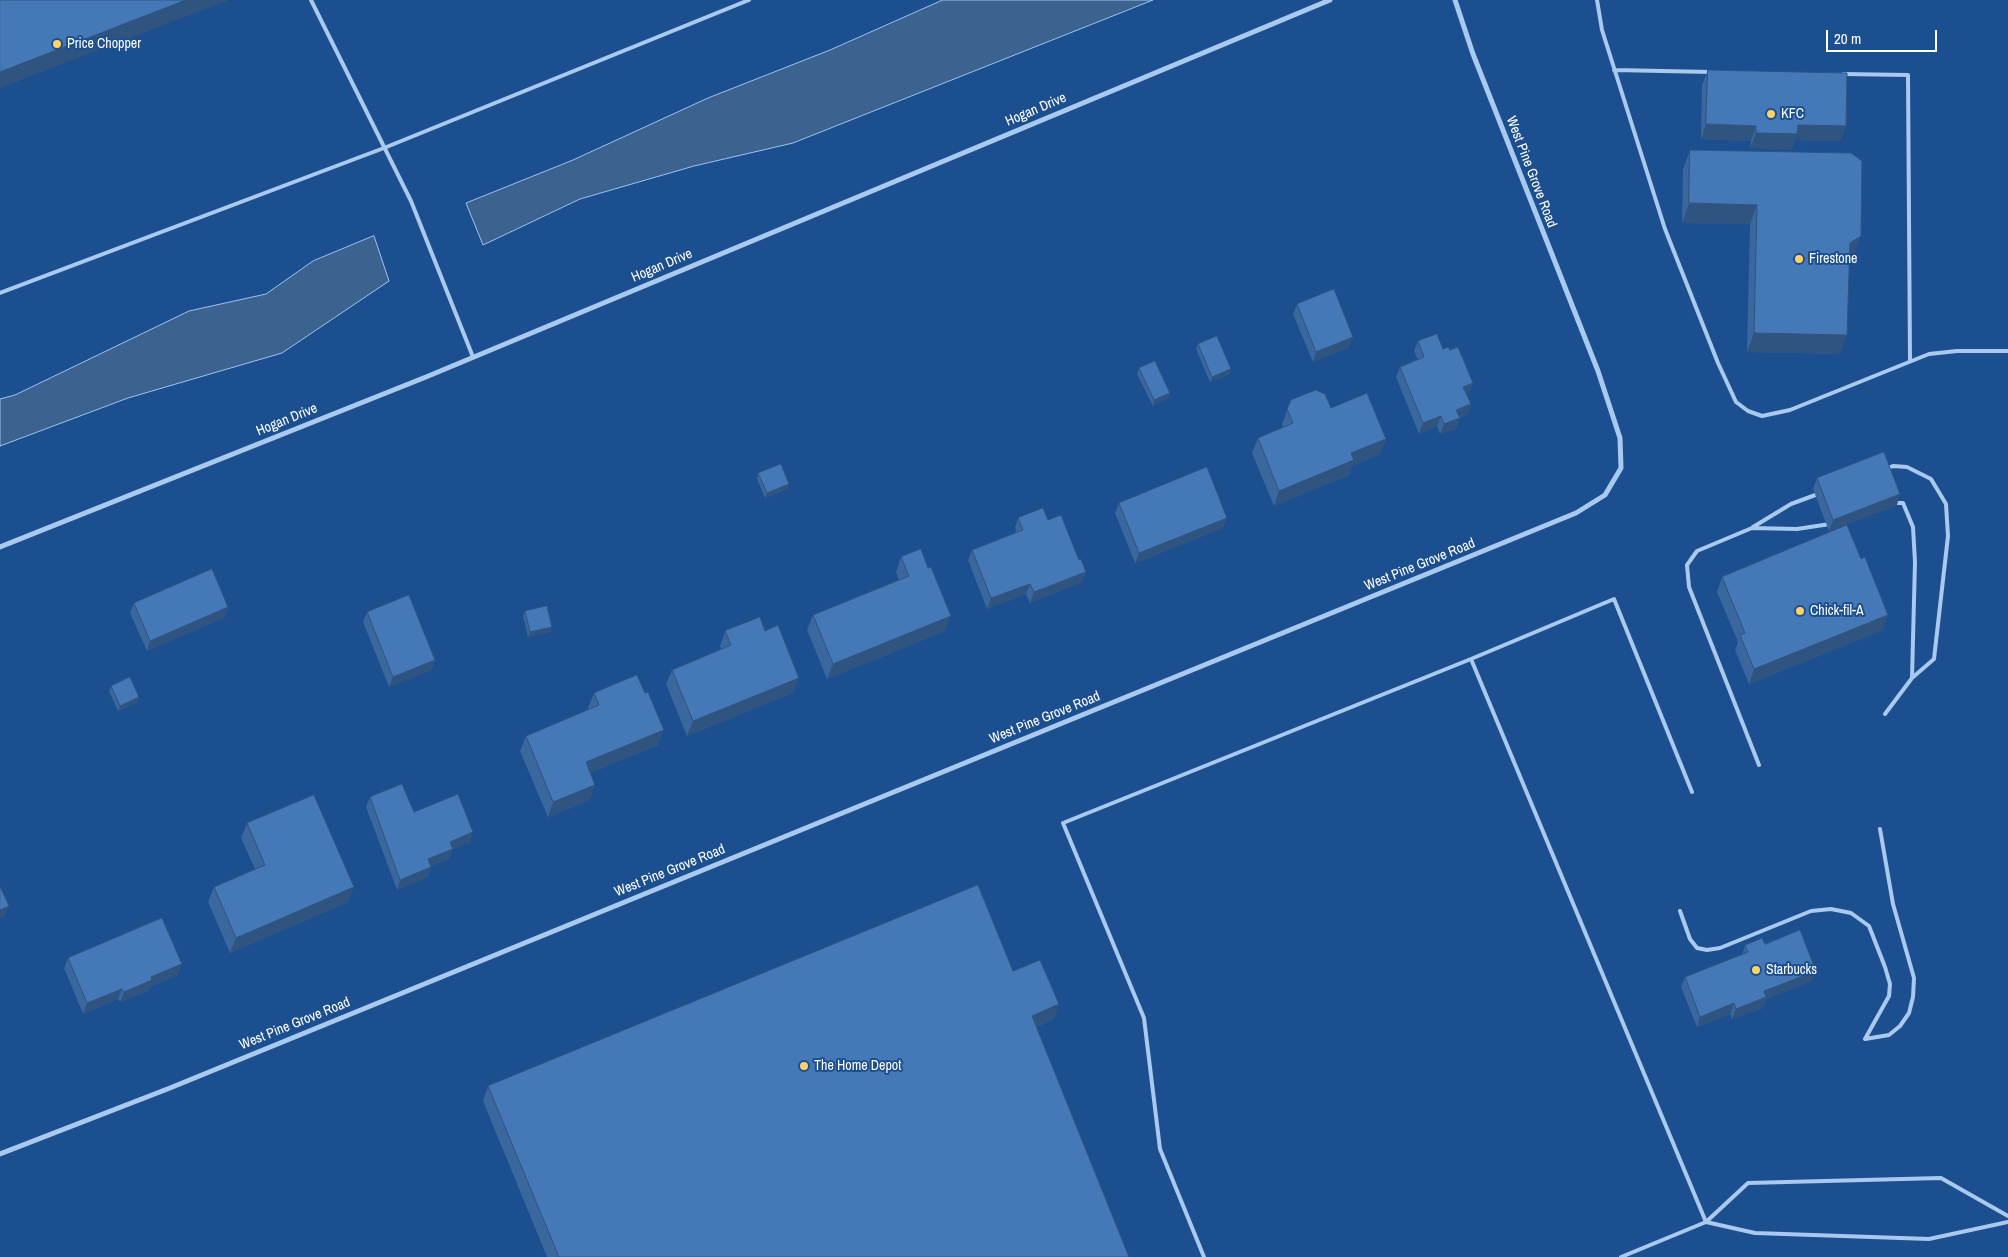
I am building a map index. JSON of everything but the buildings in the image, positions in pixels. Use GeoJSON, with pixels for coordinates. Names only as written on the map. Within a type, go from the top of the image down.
{"type":"FeatureCollection","features":[{"type":"Feature","properties":{"kind":"street","name":"Hogan Drive"},"geometry":{"type":"LineString","coordinates":[[0,547],[473,357],[1330,0]]}},
{"type":"Feature","properties":{"kind":"street","name":"West Pine Grove Road"},"geometry":{"type":"LineString","coordinates":[[0,1154],[170,1088],[1558,521],[1576,513],[1605,495],[1621,468],[1620,438],[1598,371],[1476,63],[1455,0]]}},
{"type":"Feature","properties":{"kind":"lane"},"geometry":{"type":"LineString","coordinates":[[311,0],[410,201],[473,357]]}},
{"type":"Feature","properties":{"kind":"lane"},"geometry":{"type":"LineString","coordinates":[[0,293],[384,148],[749,0]]}},
{"type":"Feature","properties":{"kind":"lane"},"geometry":{"type":"LineString","coordinates":[[1598,0],[1602,30],[1665,229],[1718,363],[1736,402],[1748,412],[1762,416],[1790,410],[1929,354],[1957,351],[2008,351]]}},
{"type":"Feature","properties":{"kind":"lane"},"geometry":{"type":"LineString","coordinates":[[1614,70],[1712,72]]}},
{"type":"Feature","properties":{"kind":"lane"},"geometry":{"type":"LineString","coordinates":[[1839,74],[1908,75],[1910,361]]}},
{"type":"Feature","properties":{"kind":"lane"},"geometry":{"type":"LineString","coordinates":[[1884,470],[1893,466],[1907,467],[1930,479],[1946,504],[1948,536],[1934,659],[1912,678],[1885,714]]}},
{"type":"Feature","properties":{"kind":"lane"},"geometry":{"type":"LineString","coordinates":[[1759,765],[1689,587],[1687,565],[1697,552],[1752,528],[1790,504],[1828,490]]}},
{"type":"Feature","properties":{"kind":"lane"},"geometry":{"type":"LineString","coordinates":[[1886,504],[1903,503],[1913,527],[1915,562],[1912,678]]}},
{"type":"Feature","properties":{"kind":"lane"},"geometry":{"type":"LineString","coordinates":[[1752,528],[1797,529],[1827,526],[1835,522]]}},
{"type":"Feature","properties":{"kind":"lane"},"geometry":{"type":"LineString","coordinates":[[1204,1257],[1160,1149],[1144,1018],[1063,823],[1471,659],[1614,599],[1692,792]]}},
{"type":"Feature","properties":{"kind":"lane"},"geometry":{"type":"LineString","coordinates":[[1471,659],[1706,1222]]}},
{"type":"Feature","properties":{"kind":"lane"},"geometry":{"type":"LineString","coordinates":[[1680,911],[1690,939],[1697,948],[1708,950],[1720,948],[1811,911],[1831,909],[1852,913],[1869,926],[1890,984],[1889,996],[1865,1039],[1889,1035],[1900,1026],[1909,1013],[1913,997],[1914,978],[1894,904],[1880,828]]}},
{"type":"Feature","properties":{"kind":"lane"},"geometry":{"type":"LineString","coordinates":[[1621,1257],[1706,1222],[1748,1183],[1941,1178],[2008,1216]]}},
{"type":"Feature","properties":{"kind":"lane"},"geometry":{"type":"LineString","coordinates":[[1706,1222],[1755,1234],[1929,1239],[2008,1222]]}},
{"type":"Feature","properties":{"kind":"water"},"geometry":{"type":"Polygon","coordinates":[[[943,0],[1153,0],[793,143],[694,166],[580,199],[483,245],[466,203],[573,160],[708,98],[830,50],[943,0]]]}},
{"type":"Feature","properties":{"kind":"water"},"geometry":{"type":"Polygon","coordinates":[[[374,236],[389,281],[282,353],[128,398],[0,446],[0,399],[15,395],[189,311],[266,294],[313,261],[374,236]]]}},
{"type":"Feature","properties":{"kind":"place","name":"Price Chopper"},"geometry":{"type":"Point","coordinates":[57,44]}},
{"type":"Feature","properties":{"kind":"place","name":"KFC"},"geometry":{"type":"Point","coordinates":[1771,114]}},
{"type":"Feature","properties":{"kind":"place","name":"Firestone"},"geometry":{"type":"Point","coordinates":[1799,259]}},
{"type":"Feature","properties":{"kind":"place","name":"Chick-fil-A"},"geometry":{"type":"Point","coordinates":[1800,611]}},
{"type":"Feature","properties":{"kind":"place","name":"Starbucks"},"geometry":{"type":"Point","coordinates":[1756,970]}},
{"type":"Feature","properties":{"kind":"place","name":"The Home Depot"},"geometry":{"type":"Point","coordinates":[804,1066]}}]}
